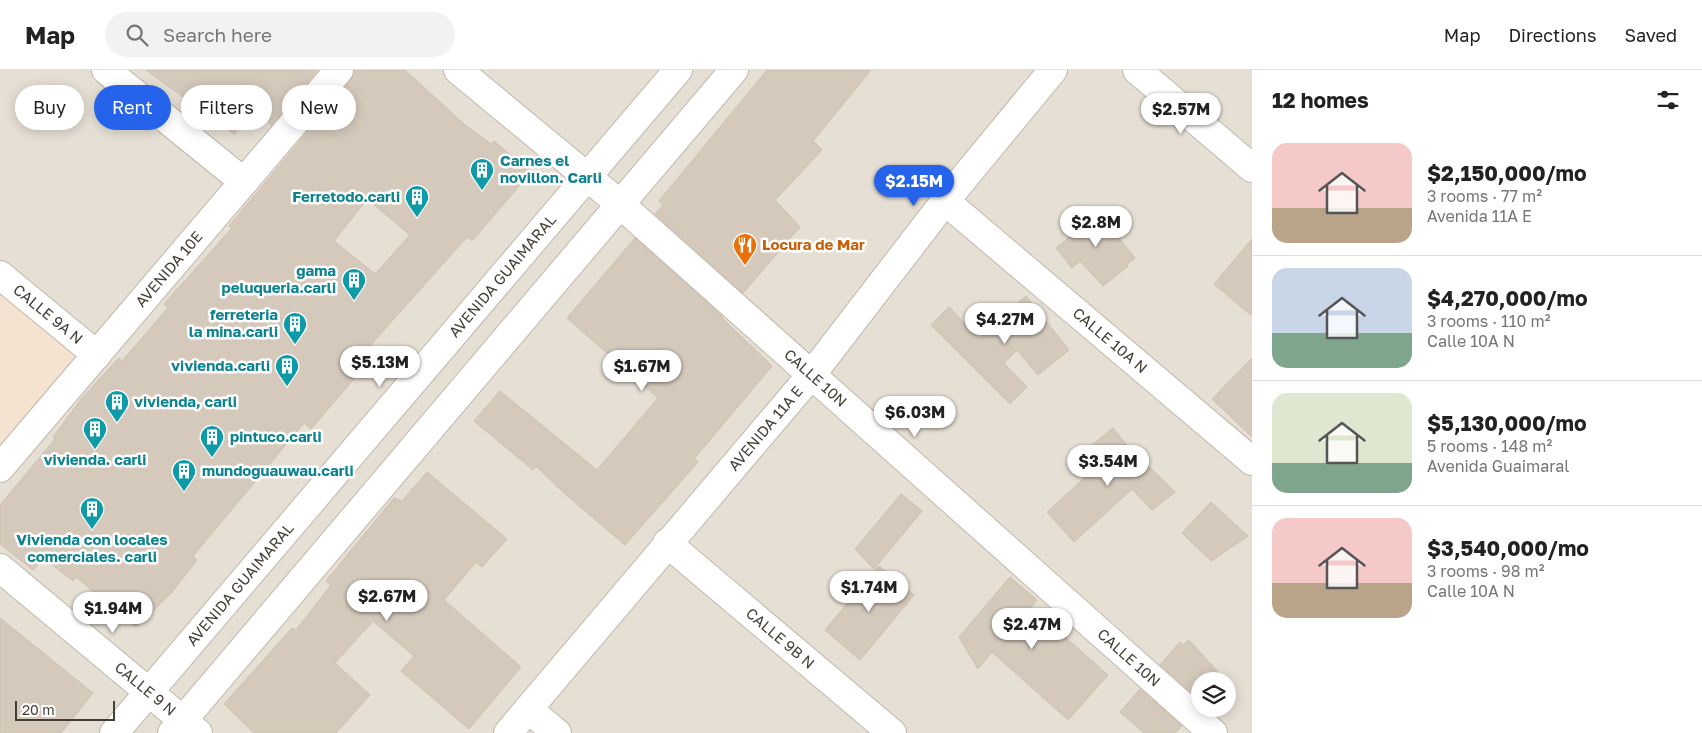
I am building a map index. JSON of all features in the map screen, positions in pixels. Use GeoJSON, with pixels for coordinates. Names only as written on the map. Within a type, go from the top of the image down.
{"type":"FeatureCollection","features":[{"type":"Feature","properties":{"kind":"street"},"geometry":{"type":"LineString","coordinates":[[106,70],[244,182]]}},
{"type":"Feature","properties":{"kind":"street","name":"AVENIDA 10E"},"geometry":{"type":"LineString","coordinates":[[0,468],[339,70]]}},
{"type":"Feature","properties":{"kind":"street","name":"CALLE 10N"},"geometry":{"type":"LineString","coordinates":[[458,70],[620,204],[1213,733]]}},
{"type":"Feature","properties":{"kind":"street","name":"AVENIDA GUAIMARAL"},"geometry":{"type":"LineString","coordinates":[[114,733],[678,70]]}},
{"type":"Feature","properties":{"kind":"street"},"geometry":{"type":"LineString","coordinates":[[184,729],[620,204],[734,70]]}},
{"type":"Feature","properties":{"kind":"street","name":"AVENIDA 11A E"},"geometry":{"type":"LineString","coordinates":[[508,733],[812,374],[945,201],[1053,70]]}},
{"type":"Feature","properties":{"kind":"street"},"geometry":{"type":"LineString","coordinates":[[1137,70],[1252,168]]}},
{"type":"Feature","properties":{"kind":"street","name":"CALLE 10A N"},"geometry":{"type":"LineString","coordinates":[[945,201],[1252,461]]}},
{"type":"Feature","properties":{"kind":"street","name":"CALLE 9A N"},"geometry":{"type":"LineString","coordinates":[[0,275],[97,354]]}},
{"type":"Feature","properties":{"kind":"street","name":"CALLE 9B N"},"geometry":{"type":"LineString","coordinates":[[668,543],[892,733]]}},
{"type":"Feature","properties":{"kind":"street","name":"CALLE 9 N"},"geometry":{"type":"LineString","coordinates":[[0,568],[149,692],[184,729]]}},
{"type":"Feature","properties":{"kind":"street"},"geometry":{"type":"LineString","coordinates":[[528,708],[557,733]]}},
{"type":"Feature","properties":{"kind":"shaded area"},"geometry":{"type":"Polygon","coordinates":[[[0,70],[1252,70],[1252,733],[0,733],[0,70]]]}},
{"type":"Feature","properties":{"kind":"shaded area"},"geometry":{"type":"Polygon","coordinates":[[[0,285],[97,363],[0,471],[0,285]]]}},
{"type":"Feature","properties":{"kind":"building"},"geometry":{"type":"Polygon","coordinates":[[[146,70],[318,70],[305,85],[282,85],[282,113],[272,125],[272,85],[181,85],[181,95],[171,88],[171,85],[167,85],[146,70]]]}},
{"type":"Feature","properties":{"kind":"building"},"geometry":{"type":"Polygon","coordinates":[[[354,70],[405,70],[464,124],[491,144],[494,141],[531,172],[472,241],[467,237],[351,367],[359,373],[311,429],[304,423],[193,556],[197,560],[171,593],[136,627],[76,577],[73,581],[44,558],[33,570],[0,544],[0,505],[55,439],[53,437],[82,398],[119,358],[122,361],[168,308],[164,304],[232,228],[229,226],[309,130],[356,130],[356,85],[347,85],[351,80],[354,70]],[[367,199],[334,241],[375,274],[410,235],[367,199]]]}},
{"type":"Feature","properties":{"kind":"building"},"geometry":{"type":"Polygon","coordinates":[[[767,70],[871,70],[813,141],[822,150],[775,200],[800,227],[743,293],[655,214],[663,205],[659,201],[767,70]]]}},
{"type":"Feature","properties":{"kind":"building"},"geometry":{"type":"Polygon","coordinates":[[[228,130],[238,130],[234,134],[228,130]]]}},
{"type":"Feature","properties":{"kind":"building"},"geometry":{"type":"Polygon","coordinates":[[[1095,208],[1135,258],[1103,286],[1080,261],[1072,268],[1056,248],[1076,232],[1072,226],[1095,208]]]}},
{"type":"Feature","properties":{"kind":"building"},"geometry":{"type":"Polygon","coordinates":[[[635,238],[723,317],[772,366],[694,459],[698,462],[625,545],[565,494],[536,466],[533,470],[474,421],[500,391],[597,470],[658,398],[567,318],[635,238]]]}},
{"type":"Feature","properties":{"kind":"building"},"geometry":{"type":"Polygon","coordinates":[[[1252,239],[1252,316],[1214,284],[1252,239]]]}},
{"type":"Feature","properties":{"kind":"building"},"geometry":{"type":"Polygon","coordinates":[[[1026,296],[1069,350],[1038,375],[1017,350],[1004,363],[1027,387],[1010,404],[931,325],[949,307],[979,338],[1026,296]]]}},
{"type":"Feature","properties":{"kind":"building"},"geometry":{"type":"Polygon","coordinates":[[[1252,358],[1252,437],[1212,399],[1252,358]]]}},
{"type":"Feature","properties":{"kind":"building"},"geometry":{"type":"Polygon","coordinates":[[[1113,428],[1126,444],[1175,492],[1152,510],[1132,489],[1074,542],[1047,512],[1104,460],[1092,445],[1113,428]]]}},
{"type":"Feature","properties":{"kind":"building"},"geometry":{"type":"Polygon","coordinates":[[[427,472],[507,539],[482,567],[476,562],[444,600],[521,667],[469,729],[401,671],[414,656],[373,621],[335,663],[370,695],[336,733],[254,733],[224,704],[292,628],[296,630],[331,585],[326,581],[394,498],[402,501],[427,472]]]}},
{"type":"Feature","properties":{"kind":"building"},"geometry":{"type":"Polygon","coordinates":[[[901,494],[922,511],[874,569],[855,549],[901,494]]]}},
{"type":"Feature","properties":{"kind":"building"},"geometry":{"type":"Polygon","coordinates":[[[1211,502],[1248,536],[1211,561],[1182,533],[1211,502]]]}},
{"type":"Feature","properties":{"kind":"building"},"geometry":{"type":"Polygon","coordinates":[[[879,566],[914,595],[860,660],[825,630],[879,566]]]}},
{"type":"Feature","properties":{"kind":"building"},"geometry":{"type":"Polygon","coordinates":[[[1010,577],[1037,600],[1031,607],[1108,675],[1068,720],[992,652],[978,669],[959,637],[1010,577]]]}},
{"type":"Feature","properties":{"kind":"building"},"geometry":{"type":"Polygon","coordinates":[[[0,618],[93,693],[61,733],[0,733],[0,618]]]}},
{"type":"Feature","properties":{"kind":"building"},"geometry":{"type":"Polygon","coordinates":[[[1189,640],[1218,672],[1191,672],[1191,692],[1160,665],[1180,642],[1183,645],[1189,640]]]}},
{"type":"Feature","properties":{"kind":"building"},"geometry":{"type":"Polygon","coordinates":[[[1140,689],[1182,726],[1175,733],[1144,733],[1120,712],[1140,689]]]}},
{"type":"Feature","properties":{"kind":"place","name":"Carnes el novillon. Carli"},"geometry":{"type":"Point","coordinates":[482,191]}},
{"type":"Feature","properties":{"kind":"place","name":"Ferretodo.carli"},"geometry":{"type":"Point","coordinates":[417,218]}},
{"type":"Feature","properties":{"kind":"place","name":"Locura de Mar"},"geometry":{"type":"Point","coordinates":[745,266]}},
{"type":"Feature","properties":{"kind":"place","name":"gama peluqueria.carli"},"geometry":{"type":"Point","coordinates":[354,301]}},
{"type":"Feature","properties":{"kind":"place","name":"ferreteria la mina.carli"},"geometry":{"type":"Point","coordinates":[295,345]}},
{"type":"Feature","properties":{"kind":"place","name":"vivienda.carli"},"geometry":{"type":"Point","coordinates":[287,387]}},
{"type":"Feature","properties":{"kind":"place","name":"vivienda, carli"},"geometry":{"type":"Point","coordinates":[117,423]}},
{"type":"Feature","properties":{"kind":"place","name":"vivienda. carli"},"geometry":{"type":"Point","coordinates":[95,450]}},
{"type":"Feature","properties":{"kind":"place","name":"pintuco.carli"},"geometry":{"type":"Point","coordinates":[212,458]}},
{"type":"Feature","properties":{"kind":"place","name":"mundoguauwau.carli"},"geometry":{"type":"Point","coordinates":[184,492]}},
{"type":"Feature","properties":{"kind":"place","name":"Vivienda con locales comerciales. carli"},"geometry":{"type":"Point","coordinates":[92,530]}}]}
